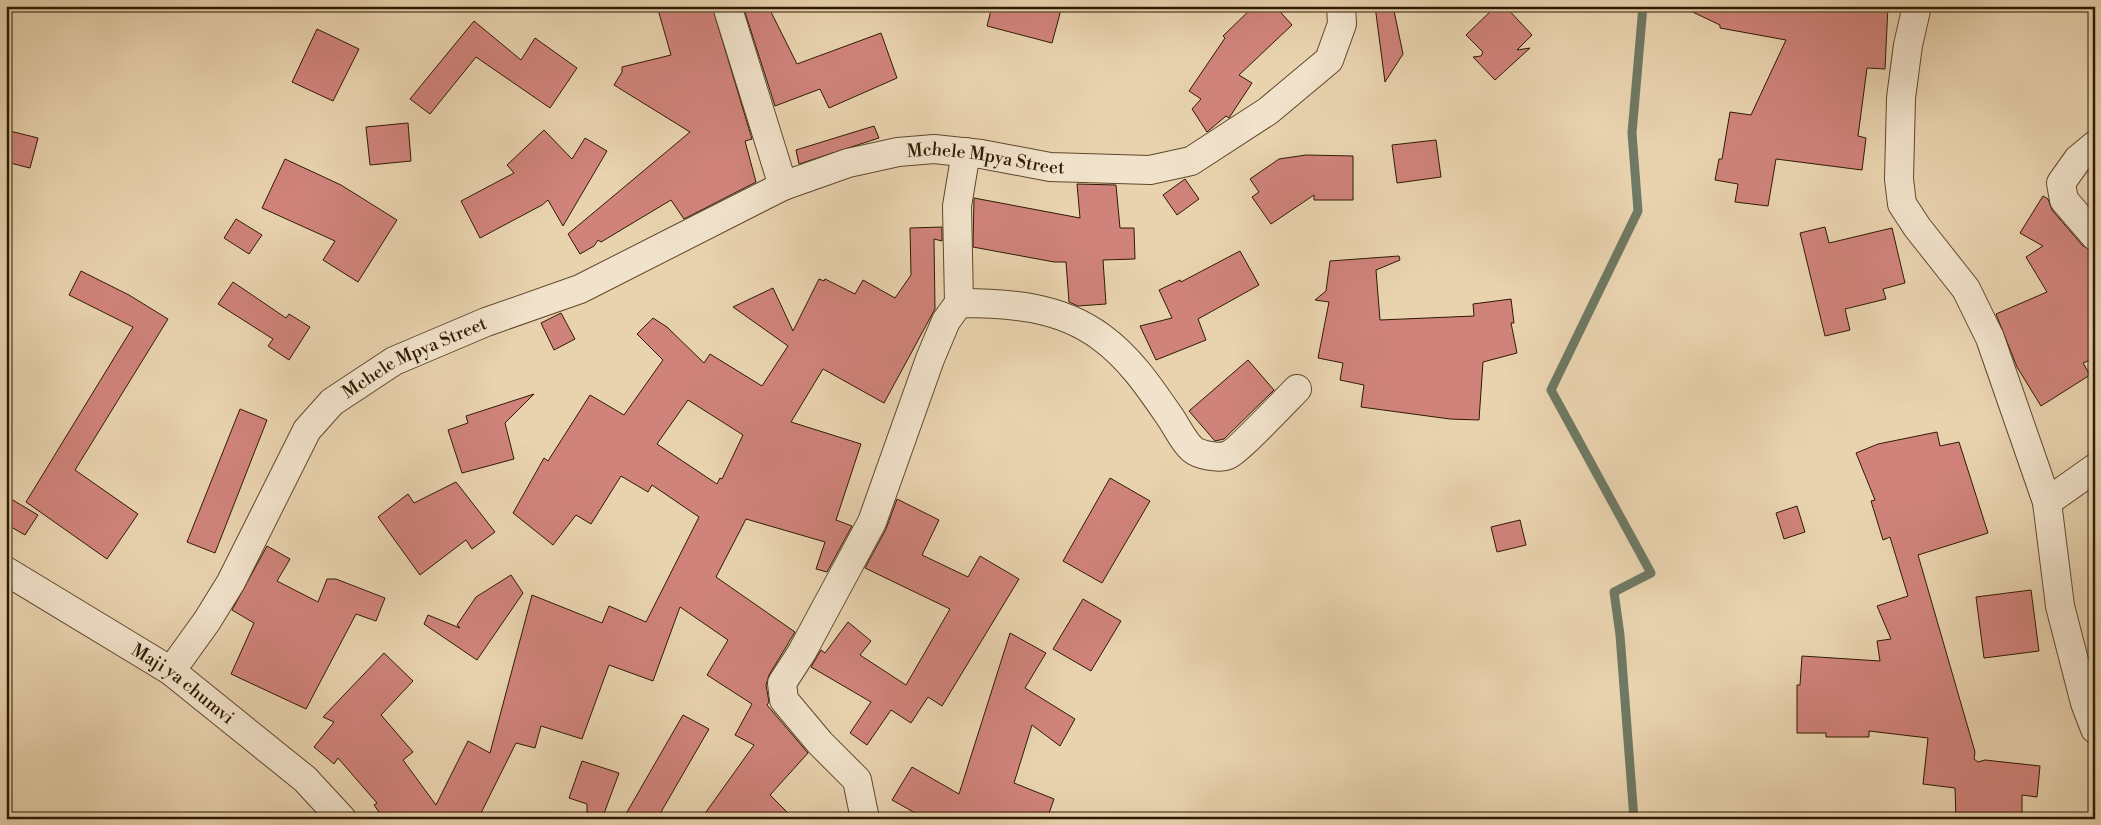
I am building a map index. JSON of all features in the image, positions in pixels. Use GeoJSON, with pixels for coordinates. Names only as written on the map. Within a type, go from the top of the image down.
{"type":"FeatureCollection","features":[{"type":"Feature","properties":{"kind":"street"},"geometry":{"type":"LineString","coordinates":[[727,6],[783,186]]}},
{"type":"Feature","properties":{"kind":"street","name":"Mchele Mpya Street"},"geometry":{"type":"LineString","coordinates":[[171,670],[207,621],[231,582],[307,430],[332,402],[394,361],[530,306],[580,289],[783,186],[848,163],[898,152],[934,149],[966,152],[1050,167],[1150,170],[1191,161],[1268,111],[1329,60],[1342,24],[1341,6]]}},
{"type":"Feature","properties":{"kind":"street"},"geometry":{"type":"LineString","coordinates":[[1917,6],[1908,45],[1900,98],[1899,178],[1902,204],[1917,227],[1966,289],[1990,338],[2047,502],[2060,606],[2086,668],[2095,729]]}},
{"type":"Feature","properties":{"kind":"street"},"geometry":{"type":"LineString","coordinates":[[2095,145],[2078,159],[2061,183],[2064,200],[2095,236]]}},
{"type":"Feature","properties":{"kind":"street"},"geometry":{"type":"LineString","coordinates":[[865,819],[857,780],[820,744],[784,700],[782,683],[802,652],[872,522],[930,360],[946,320],[959,303],[957,206],[966,152]]}},
{"type":"Feature","properties":{"kind":"street"},"geometry":{"type":"LineString","coordinates":[[959,303],[1003,303],[1037,308],[1072,320],[1101,337],[1126,359],[1144,380],[1192,450],[1212,456],[1229,455],[1297,389]]}},
{"type":"Feature","properties":{"kind":"street"},"geometry":{"type":"LineString","coordinates":[[2047,502],[2095,468]]}},
{"type":"Feature","properties":{"kind":"street","name":"Maji ya chumvi"},"geometry":{"type":"LineString","coordinates":[[6,570],[171,670],[305,778],[342,819]]}},
{"type":"Feature","properties":{"kind":"path"},"geometry":{"type":"LineString","coordinates":[[1516,12],[1518,6]]}},
{"type":"Feature","properties":{"kind":"building"},"geometry":{"type":"Polygon","coordinates":[[[657,6],[712,6],[752,139],[745,141],[756,182],[684,219],[671,200],[601,242],[598,240],[594,246],[580,254],[568,234],[690,132],[614,85],[622,72],[622,67],[671,55],[657,6]]]}},
{"type":"Feature","properties":{"kind":"building"},"geometry":{"type":"Polygon","coordinates":[[[743,6],[768,6],[797,64],[881,33],[897,78],[829,108],[820,89],[775,106],[743,6]]]}},
{"type":"Feature","properties":{"kind":"building"},"geometry":{"type":"Polygon","coordinates":[[[992,6],[1062,6],[1052,43],[987,26],[992,6]]]}},
{"type":"Feature","properties":{"kind":"building"},"geometry":{"type":"Polygon","coordinates":[[[1254,6],[1275,6],[1292,25],[1239,75],[1252,83],[1229,118],[1226,116],[1207,132],[1192,109],[1201,99],[1189,91],[1225,38],[1223,36],[1254,6]]]}},
{"type":"Feature","properties":{"kind":"building"},"geometry":{"type":"Polygon","coordinates":[[[1375,6],[1393,6],[1403,54],[1385,82],[1375,6]]]}},
{"type":"Feature","properties":{"kind":"building"},"geometry":{"type":"Polygon","coordinates":[[[1496,6],[1505,6],[1532,35],[1517,50],[1530,48],[1495,80],[1473,57],[1481,56],[1483,52],[1466,35],[1496,6]]]}},
{"type":"Feature","properties":{"kind":"building"},"geometry":{"type":"Polygon","coordinates":[[[1680,6],[1888,6],[1885,69],[1867,68],[1858,136],[1866,138],[1862,170],[1776,159],[1768,206],[1735,202],[1738,184],[1715,180],[1719,159],[1722,159],[1730,112],[1751,115],[1786,40],[1720,28],[1720,25],[1680,6]]]}},
{"type":"Feature","properties":{"kind":"building"},"geometry":{"type":"Polygon","coordinates":[[[474,21],[521,60],[535,38],[577,68],[550,108],[476,57],[430,114],[410,99],[474,21]]]}},
{"type":"Feature","properties":{"kind":"building"},"geometry":{"type":"Polygon","coordinates":[[[317,29],[359,49],[333,101],[292,82],[317,29]]]}},
{"type":"Feature","properties":{"kind":"building"},"geometry":{"type":"Polygon","coordinates":[[[408,123],[411,161],[370,165],[366,127],[408,123]]]}},
{"type":"Feature","properties":{"kind":"building"},"geometry":{"type":"Polygon","coordinates":[[[874,126],[879,138],[799,164],[796,150],[874,126]]]}},
{"type":"Feature","properties":{"kind":"building"},"geometry":{"type":"Polygon","coordinates":[[[6,130],[38,138],[30,168],[6,162],[6,130]]]}},
{"type":"Feature","properties":{"kind":"building"},"geometry":{"type":"Polygon","coordinates":[[[544,130],[572,159],[585,138],[607,151],[563,226],[548,200],[480,238],[461,201],[514,173],[507,165],[544,130]]]}},
{"type":"Feature","properties":{"kind":"building"},"geometry":{"type":"Polygon","coordinates":[[[1436,140],[1441,177],[1397,183],[1392,145],[1436,140]]]}},
{"type":"Feature","properties":{"kind":"building"},"geometry":{"type":"Polygon","coordinates":[[[1306,155],[1353,156],[1353,200],[1314,200],[1314,195],[1271,224],[1252,197],[1259,192],[1250,179],[1279,159],[1306,155]]]}},
{"type":"Feature","properties":{"kind":"building"},"geometry":{"type":"Polygon","coordinates":[[[285,159],[341,185],[397,220],[358,282],[323,260],[335,241],[262,208],[285,159]]]}},
{"type":"Feature","properties":{"kind":"building"},"geometry":{"type":"Polygon","coordinates":[[[1185,179],[1199,199],[1177,215],[1163,195],[1185,179]]]}},
{"type":"Feature","properties":{"kind":"building"},"geometry":{"type":"Polygon","coordinates":[[[1077,184],[1116,185],[1120,228],[1134,228],[1135,259],[1103,260],[1106,304],[1078,306],[1069,302],[1066,262],[1054,262],[973,247],[974,198],[1080,218],[1077,184]]]}},
{"type":"Feature","properties":{"kind":"building"},"geometry":{"type":"Polygon","coordinates":[[[2043,196],[2048,199],[2052,210],[2083,246],[2095,251],[2095,358],[2083,363],[2090,375],[2041,406],[2017,367],[1996,314],[2047,292],[2026,257],[2043,246],[2020,233],[2043,196]]]}},
{"type":"Feature","properties":{"kind":"building"},"geometry":{"type":"Polygon","coordinates":[[[236,219],[262,235],[249,254],[224,238],[236,219]]]}},
{"type":"Feature","properties":{"kind":"building"},"geometry":{"type":"Polygon","coordinates":[[[942,227],[942,241],[934,239],[935,309],[884,403],[823,369],[791,422],[861,444],[836,520],[852,526],[827,572],[816,569],[825,542],[746,519],[716,577],[795,632],[769,675],[766,685],[769,702],[767,705],[808,753],[770,795],[794,819],[701,819],[754,745],[735,735],[752,704],[707,675],[728,640],[680,607],[653,681],[609,665],[582,739],[541,726],[535,748],[516,743],[478,819],[384,819],[374,805],[377,803],[338,758],[334,764],[314,747],[334,722],[323,717],[384,653],[413,681],[381,715],[413,752],[403,760],[436,805],[468,741],[490,753],[532,595],[602,623],[609,606],[646,622],[699,517],[652,485],[648,492],[621,476],[591,524],[576,515],[553,545],[513,513],[544,458],[548,461],[590,395],[624,415],[663,360],[637,334],[653,318],[667,327],[704,363],[710,354],[762,386],[788,346],[733,307],[773,288],[793,331],[819,279],[824,281],[825,279],[855,294],[863,280],[895,298],[911,275],[910,228],[942,227]],[[688,400],[657,444],[717,484],[720,478],[722,479],[743,435],[688,400]]]}},
{"type":"Feature","properties":{"kind":"building"},"geometry":{"type":"Polygon","coordinates":[[[1825,227],[1829,243],[1892,228],[1905,283],[1883,289],[1886,299],[1845,309],[1850,330],[1825,336],[1800,233],[1825,227]]]}},
{"type":"Feature","properties":{"kind":"building"},"geometry":{"type":"Polygon","coordinates":[[[1240,251],[1259,285],[1198,319],[1206,340],[1156,360],[1140,326],[1172,318],[1159,290],[1180,280],[1181,282],[1240,251]]]}},
{"type":"Feature","properties":{"kind":"building"},"geometry":{"type":"Polygon","coordinates":[[[1399,256],[1400,260],[1376,270],[1380,320],[1474,316],[1473,304],[1511,299],[1514,323],[1511,323],[1517,353],[1483,362],[1479,420],[1450,419],[1361,407],[1364,385],[1340,380],[1343,363],[1318,358],[1329,302],[1315,300],[1326,291],[1330,261],[1399,256]]]}},
{"type":"Feature","properties":{"kind":"building"},"geometry":{"type":"Polygon","coordinates":[[[81,271],[129,295],[168,319],[75,470],[138,514],[107,559],[26,502],[133,327],[69,295],[81,271]]]}},
{"type":"Feature","properties":{"kind":"building"},"geometry":{"type":"Polygon","coordinates":[[[233,282],[286,318],[289,314],[310,327],[289,360],[268,346],[273,339],[218,304],[233,282]]]}},
{"type":"Feature","properties":{"kind":"building"},"geometry":{"type":"Polygon","coordinates":[[[561,313],[575,339],[554,350],[541,323],[561,313]]]}},
{"type":"Feature","properties":{"kind":"building"},"geometry":{"type":"Polygon","coordinates":[[[1248,360],[1274,390],[1224,439],[1215,441],[1189,411],[1248,360]]]}},
{"type":"Feature","properties":{"kind":"building"},"geometry":{"type":"Polygon","coordinates":[[[534,394],[505,423],[514,459],[462,473],[448,430],[468,423],[466,416],[534,394]]]}},
{"type":"Feature","properties":{"kind":"building"},"geometry":{"type":"Polygon","coordinates":[[[240,409],[267,420],[215,553],[187,542],[240,409]]]}},
{"type":"Feature","properties":{"kind":"building"},"geometry":{"type":"Polygon","coordinates":[[[1937,432],[1940,446],[1959,442],[1988,533],[1918,555],[1975,752],[1974,759],[1978,762],[1985,760],[2040,766],[2037,797],[2022,795],[2022,819],[1956,819],[1955,788],[1923,784],[1928,738],[1869,731],[1869,737],[1826,737],[1826,733],[1797,733],[1797,685],[1800,685],[1802,656],[1880,661],[1877,641],[1891,639],[1877,606],[1908,596],[1890,537],[1883,540],[1871,501],[1875,500],[1856,453],[1878,444],[1937,432]]]}},
{"type":"Feature","properties":{"kind":"building"},"geometry":{"type":"Polygon","coordinates":[[[1110,478],[1150,501],[1102,583],[1063,561],[1110,478]]]}},
{"type":"Feature","properties":{"kind":"building"},"geometry":{"type":"Polygon","coordinates":[[[456,482],[495,532],[472,549],[466,540],[420,575],[378,517],[408,494],[414,503],[456,482]]]}},
{"type":"Feature","properties":{"kind":"building"},"geometry":{"type":"Polygon","coordinates":[[[6,496],[38,515],[25,535],[6,524],[6,496]]]}},
{"type":"Feature","properties":{"kind":"building"},"geometry":{"type":"Polygon","coordinates":[[[897,499],[939,520],[922,555],[968,577],[980,556],[1019,579],[942,706],[928,697],[911,723],[891,710],[867,745],[850,733],[871,702],[811,667],[821,650],[825,653],[848,622],[871,641],[860,655],[906,685],[950,609],[865,568],[886,529],[897,499]]]}},
{"type":"Feature","properties":{"kind":"building"},"geometry":{"type":"Polygon","coordinates":[[[1797,506],[1805,532],[1784,539],[1776,513],[1797,506]]]}},
{"type":"Feature","properties":{"kind":"building"},"geometry":{"type":"Polygon","coordinates":[[[1520,520],[1526,545],[1497,552],[1491,527],[1520,520]]]}},
{"type":"Feature","properties":{"kind":"building"},"geometry":{"type":"Polygon","coordinates":[[[267,546],[290,559],[277,581],[318,602],[327,579],[336,579],[385,598],[376,621],[356,614],[306,709],[231,674],[254,623],[232,610],[267,546]]]}},
{"type":"Feature","properties":{"kind":"building"},"geometry":{"type":"Polygon","coordinates":[[[511,575],[523,593],[477,660],[424,624],[428,615],[460,628],[457,625],[476,597],[511,575]]]}},
{"type":"Feature","properties":{"kind":"building"},"geometry":{"type":"Polygon","coordinates":[[[2031,590],[2039,651],[1984,658],[1976,597],[2031,590]]]}},
{"type":"Feature","properties":{"kind":"building"},"geometry":{"type":"Polygon","coordinates":[[[1083,599],[1121,621],[1091,671],[1053,649],[1083,599]]]}},
{"type":"Feature","properties":{"kind":"building"},"geometry":{"type":"Polygon","coordinates":[[[1010,633],[1046,653],[1025,688],[1075,719],[1060,746],[1032,725],[1014,783],[1054,799],[1047,819],[926,819],[892,800],[912,767],[959,794],[1010,633]]]}},
{"type":"Feature","properties":{"kind":"building"},"geometry":{"type":"Polygon","coordinates":[[[683,715],[709,729],[657,819],[623,819],[683,715]]]}},
{"type":"Feature","properties":{"kind":"building"},"geometry":{"type":"Polygon","coordinates":[[[582,761],[619,773],[602,819],[587,819],[587,804],[569,798],[582,761]]]}},
{"type":"Feature","properties":{"kind":"waterway"},"geometry":{"type":"LineString","coordinates":[[1634,819],[1620,635],[1614,592],[1651,573],[1551,390],[1638,211],[1632,133],[1643,6]]}}]}
